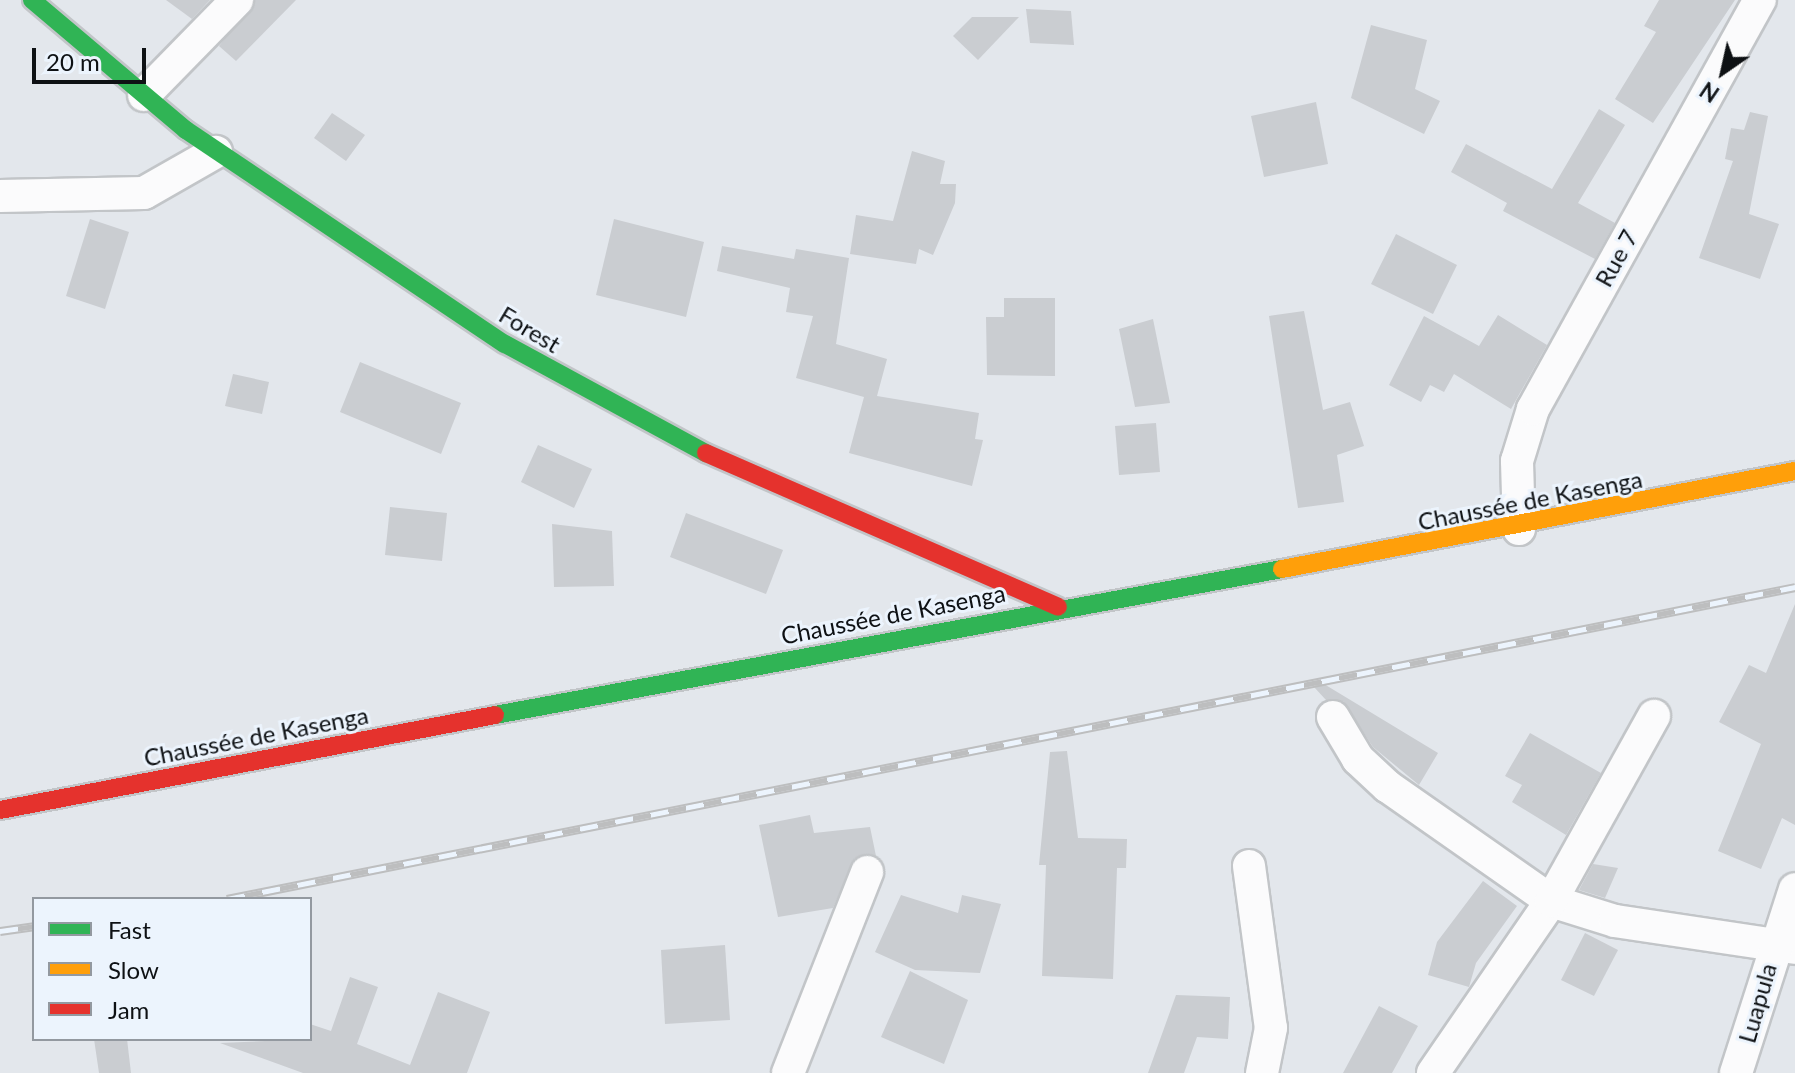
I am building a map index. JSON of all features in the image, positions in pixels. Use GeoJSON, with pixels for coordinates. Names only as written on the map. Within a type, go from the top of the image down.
{"type":"FeatureCollection","features":[{"type":"Feature","properties":{"kind":"main road","name":"Forest"},"geometry":{"type":"LineString","coordinates":[[32,0],[216,152],[505,344],[661,433],[1058,607]]}},
{"type":"Feature","properties":{"kind":"main road","name":"Chaussée de Kasenga"},"geometry":{"type":"LineString","coordinates":[[0,810],[1058,607],[1519,529],[1795,471]]}},
{"type":"Feature","properties":{"kind":"street"},"geometry":{"type":"LineString","coordinates":[[144,95],[237,0]]}},
{"type":"Feature","properties":{"kind":"street","name":"Rue 7"},"geometry":{"type":"LineString","coordinates":[[1519,529],[1517,461],[1533,409],[1760,0]]}},
{"type":"Feature","properties":{"kind":"street"},"geometry":{"type":"LineString","coordinates":[[0,196],[144,193],[216,152]]}},
{"type":"Feature","properties":{"kind":"street"},"geometry":{"type":"LineString","coordinates":[[1433,1073],[1551,901],[1654,716]]}},
{"type":"Feature","properties":{"kind":"street"},"geometry":{"type":"LineString","coordinates":[[1333,717],[1358,759],[1387,786],[1551,901],[1615,921],[1784,945]]}},
{"type":"Feature","properties":{"kind":"street"},"geometry":{"type":"LineString","coordinates":[[1249,866],[1271,1028],[1262,1073]]}},
{"type":"Feature","properties":{"kind":"street"},"geometry":{"type":"LineString","coordinates":[[788,1073],[867,872]]}},
{"type":"Feature","properties":{"kind":"street","name":"Luapula"},"geometry":{"type":"LineString","coordinates":[[1736,1073],[1784,945],[1795,889]]}},
{"type":"Feature","properties":{"kind":"building"},"geometry":{"type":"Polygon","coordinates":[[[166,0],[210,0],[192,19],[166,0]]]}},
{"type":"Feature","properties":{"kind":"building"},"geometry":{"type":"Polygon","coordinates":[[[255,0],[296,0],[236,61],[219,46],[255,0]]]}},
{"type":"Feature","properties":{"kind":"building"},"geometry":{"type":"Polygon","coordinates":[[[1659,0],[1735,0],[1653,123],[1615,99],[1656,32],[1644,26],[1659,0]]]}},
{"type":"Feature","properties":{"kind":"building"},"geometry":{"type":"Polygon","coordinates":[[[1026,9],[1071,11],[1074,45],[1030,43],[1026,9]]]}},
{"type":"Feature","properties":{"kind":"building"},"geometry":{"type":"Polygon","coordinates":[[[972,17],[1019,17],[978,60],[953,36],[972,17]]]}},
{"type":"Feature","properties":{"kind":"building"},"geometry":{"type":"Polygon","coordinates":[[[1371,25],[1427,40],[1415,89],[1440,101],[1424,134],[1351,98],[1371,25]]]}},
{"type":"Feature","properties":{"kind":"building"},"geometry":{"type":"Polygon","coordinates":[[[1316,102],[1328,164],[1264,177],[1251,116],[1316,102]]]}},
{"type":"Feature","properties":{"kind":"building"},"geometry":{"type":"Polygon","coordinates":[[[1599,109],[1625,125],[1578,203],[1615,223],[1595,259],[1503,211],[1507,203],[1451,172],[1466,144],[1552,189],[1599,109]]]}},
{"type":"Feature","properties":{"kind":"building"},"geometry":{"type":"Polygon","coordinates":[[[1750,112],[1768,116],[1749,214],[1779,224],[1760,279],[1699,258],[1733,161],[1725,159],[1731,128],[1744,130],[1750,112]]]}},
{"type":"Feature","properties":{"kind":"building"},"geometry":{"type":"Polygon","coordinates":[[[332,113],[365,135],[346,161],[314,138],[332,113]]]}},
{"type":"Feature","properties":{"kind":"building"},"geometry":{"type":"Polygon","coordinates":[[[912,151],[945,161],[940,184],[956,184],[955,203],[933,255],[919,249],[916,264],[850,254],[856,215],[893,221],[912,151]]]}},
{"type":"Feature","properties":{"kind":"building"},"geometry":{"type":"Polygon","coordinates":[[[90,219],[129,232],[105,309],[66,296],[90,219]]]}},
{"type":"Feature","properties":{"kind":"building"},"geometry":{"type":"Polygon","coordinates":[[[614,219],[704,242],[686,317],[596,295],[614,219]]]}},
{"type":"Feature","properties":{"kind":"building"},"geometry":{"type":"Polygon","coordinates":[[[1396,234],[1457,265],[1433,314],[1371,284],[1396,234]]]}},
{"type":"Feature","properties":{"kind":"building"},"geometry":{"type":"Polygon","coordinates":[[[722,246],[794,259],[796,249],[849,258],[836,344],[887,359],[877,396],[979,413],[975,439],[983,440],[972,486],[849,453],[864,397],[796,378],[813,316],[786,312],[790,288],[717,271],[722,246]]]}},
{"type":"Feature","properties":{"kind":"building"},"geometry":{"type":"Polygon","coordinates":[[[1004,298],[1055,298],[1055,376],[987,375],[986,317],[1004,317],[1004,298]]]}},
{"type":"Feature","properties":{"kind":"building"},"geometry":{"type":"Polygon","coordinates":[[[1304,311],[1323,410],[1350,402],[1364,446],[1337,455],[1344,502],[1298,508],[1269,316],[1304,311]]]}},
{"type":"Feature","properties":{"kind":"building"},"geometry":{"type":"Polygon","coordinates":[[[1498,315],[1547,345],[1511,409],[1454,374],[1444,392],[1430,385],[1421,402],[1389,385],[1424,316],[1479,346],[1498,315]]]}},
{"type":"Feature","properties":{"kind":"building"},"geometry":{"type":"Polygon","coordinates":[[[1153,319],[1170,403],[1135,407],[1119,329],[1153,319]]]}},
{"type":"Feature","properties":{"kind":"building"},"geometry":{"type":"Polygon","coordinates":[[[360,362],[461,403],[441,454],[340,412],[360,362]]]}},
{"type":"Feature","properties":{"kind":"building"},"geometry":{"type":"Polygon","coordinates":[[[233,374],[269,382],[262,414],[225,406],[233,374]]]}},
{"type":"Feature","properties":{"kind":"building"},"geometry":{"type":"Polygon","coordinates":[[[1156,423],[1160,472],[1119,475],[1115,426],[1156,423]]]}},
{"type":"Feature","properties":{"kind":"building"},"geometry":{"type":"Polygon","coordinates":[[[538,445],[592,469],[574,508],[521,482],[538,445]]]}},
{"type":"Feature","properties":{"kind":"building"},"geometry":{"type":"Polygon","coordinates":[[[390,507],[447,513],[442,561],[385,555],[390,507]]]}},
{"type":"Feature","properties":{"kind":"building"},"geometry":{"type":"Polygon","coordinates":[[[686,513],[783,550],[766,594],[670,557],[686,513]]]}},
{"type":"Feature","properties":{"kind":"building"},"geometry":{"type":"Polygon","coordinates":[[[552,524],[612,531],[614,586],[554,587],[552,524]]]}},
{"type":"Feature","properties":{"kind":"building"},"geometry":{"type":"Polygon","coordinates":[[[1795,604],[1795,825],[1782,818],[1761,869],[1718,851],[1761,744],[1719,722],[1749,665],[1766,673],[1795,604]]]}},
{"type":"Feature","properties":{"kind":"building"},"geometry":{"type":"Polygon","coordinates":[[[1319,681],[1438,753],[1419,785],[1373,747],[1343,701],[1326,700],[1314,687],[1319,681]]]}},
{"type":"Feature","properties":{"kind":"building"},"geometry":{"type":"Polygon","coordinates":[[[1530,733],[1601,773],[1566,835],[1512,802],[1522,785],[1505,776],[1530,733]]]}},
{"type":"Feature","properties":{"kind":"building"},"geometry":{"type":"Polygon","coordinates":[[[1067,751],[1078,838],[1127,839],[1126,868],[1117,868],[1113,979],[1042,976],[1046,865],[1039,865],[1050,752],[1067,751]]]}},
{"type":"Feature","properties":{"kind":"building"},"geometry":{"type":"Polygon","coordinates":[[[810,815],[814,833],[870,827],[876,856],[855,858],[833,908],[778,917],[759,825],[810,815]]]}},
{"type":"Feature","properties":{"kind":"building"},"geometry":{"type":"Polygon","coordinates":[[[1593,864],[1618,868],[1605,898],[1579,890],[1593,864]]]}},
{"type":"Feature","properties":{"kind":"building"},"geometry":{"type":"Polygon","coordinates":[[[1483,881],[1517,906],[1476,963],[1469,987],[1428,975],[1437,942],[1483,881]]]}},
{"type":"Feature","properties":{"kind":"building"},"geometry":{"type":"Polygon","coordinates":[[[901,895],[958,913],[962,895],[1001,904],[980,973],[915,970],[875,952],[901,895]]]}},
{"type":"Feature","properties":{"kind":"building"},"geometry":{"type":"Polygon","coordinates":[[[1585,933],[1618,950],[1594,996],[1561,980],[1585,933]]]}},
{"type":"Feature","properties":{"kind":"building"},"geometry":{"type":"Polygon","coordinates":[[[725,945],[730,1020],[665,1024],[661,950],[725,945]]]}},
{"type":"Feature","properties":{"kind":"building"},"geometry":{"type":"Polygon","coordinates":[[[910,971],[968,1000],[944,1064],[881,1037],[910,971]]]}},
{"type":"Feature","properties":{"kind":"building"},"geometry":{"type":"Polygon","coordinates":[[[350,977],[378,987],[357,1044],[410,1065],[438,992],[490,1012],[467,1073],[303,1073],[220,1043],[312,1041],[312,1025],[331,1031],[350,977]]]}},
{"type":"Feature","properties":{"kind":"building"},"geometry":{"type":"Polygon","coordinates":[[[1176,995],[1230,997],[1228,1039],[1197,1037],[1184,1073],[1148,1073],[1176,995]]]}},
{"type":"Feature","properties":{"kind":"building"},"geometry":{"type":"Polygon","coordinates":[[[1379,1006],[1418,1026],[1392,1073],[1343,1073],[1379,1006]]]}},
{"type":"Feature","properties":{"kind":"building"},"geometry":{"type":"Polygon","coordinates":[[[94,1041],[127,1041],[131,1073],[99,1073],[94,1041]]]}},
{"type":"Feature","properties":{"kind":"railway"},"geometry":{"type":"LineString","coordinates":[[237,897],[1795,587]]}},
{"type":"Feature","properties":{"kind":"railway"},"geometry":{"type":"LineString","coordinates":[[0,931],[32,926]]}},
{"type":"Feature","properties":{"kind":"traffic: fast"},"geometry":{"type":"LineString","coordinates":[[32,0],[186,130],[505,344],[706,453]]}},
{"type":"Feature","properties":{"kind":"traffic: fast"},"geometry":{"type":"LineString","coordinates":[[495,715],[1282,569]]}},
{"type":"Feature","properties":{"kind":"traffic: slow"},"geometry":{"type":"LineString","coordinates":[[1282,569],[1795,471]]}},
{"type":"Feature","properties":{"kind":"traffic: jam"},"geometry":{"type":"LineString","coordinates":[[706,453],[1058,607]]}},
{"type":"Feature","properties":{"kind":"traffic: jam"},"geometry":{"type":"LineString","coordinates":[[0,810],[495,715]]}}]}
